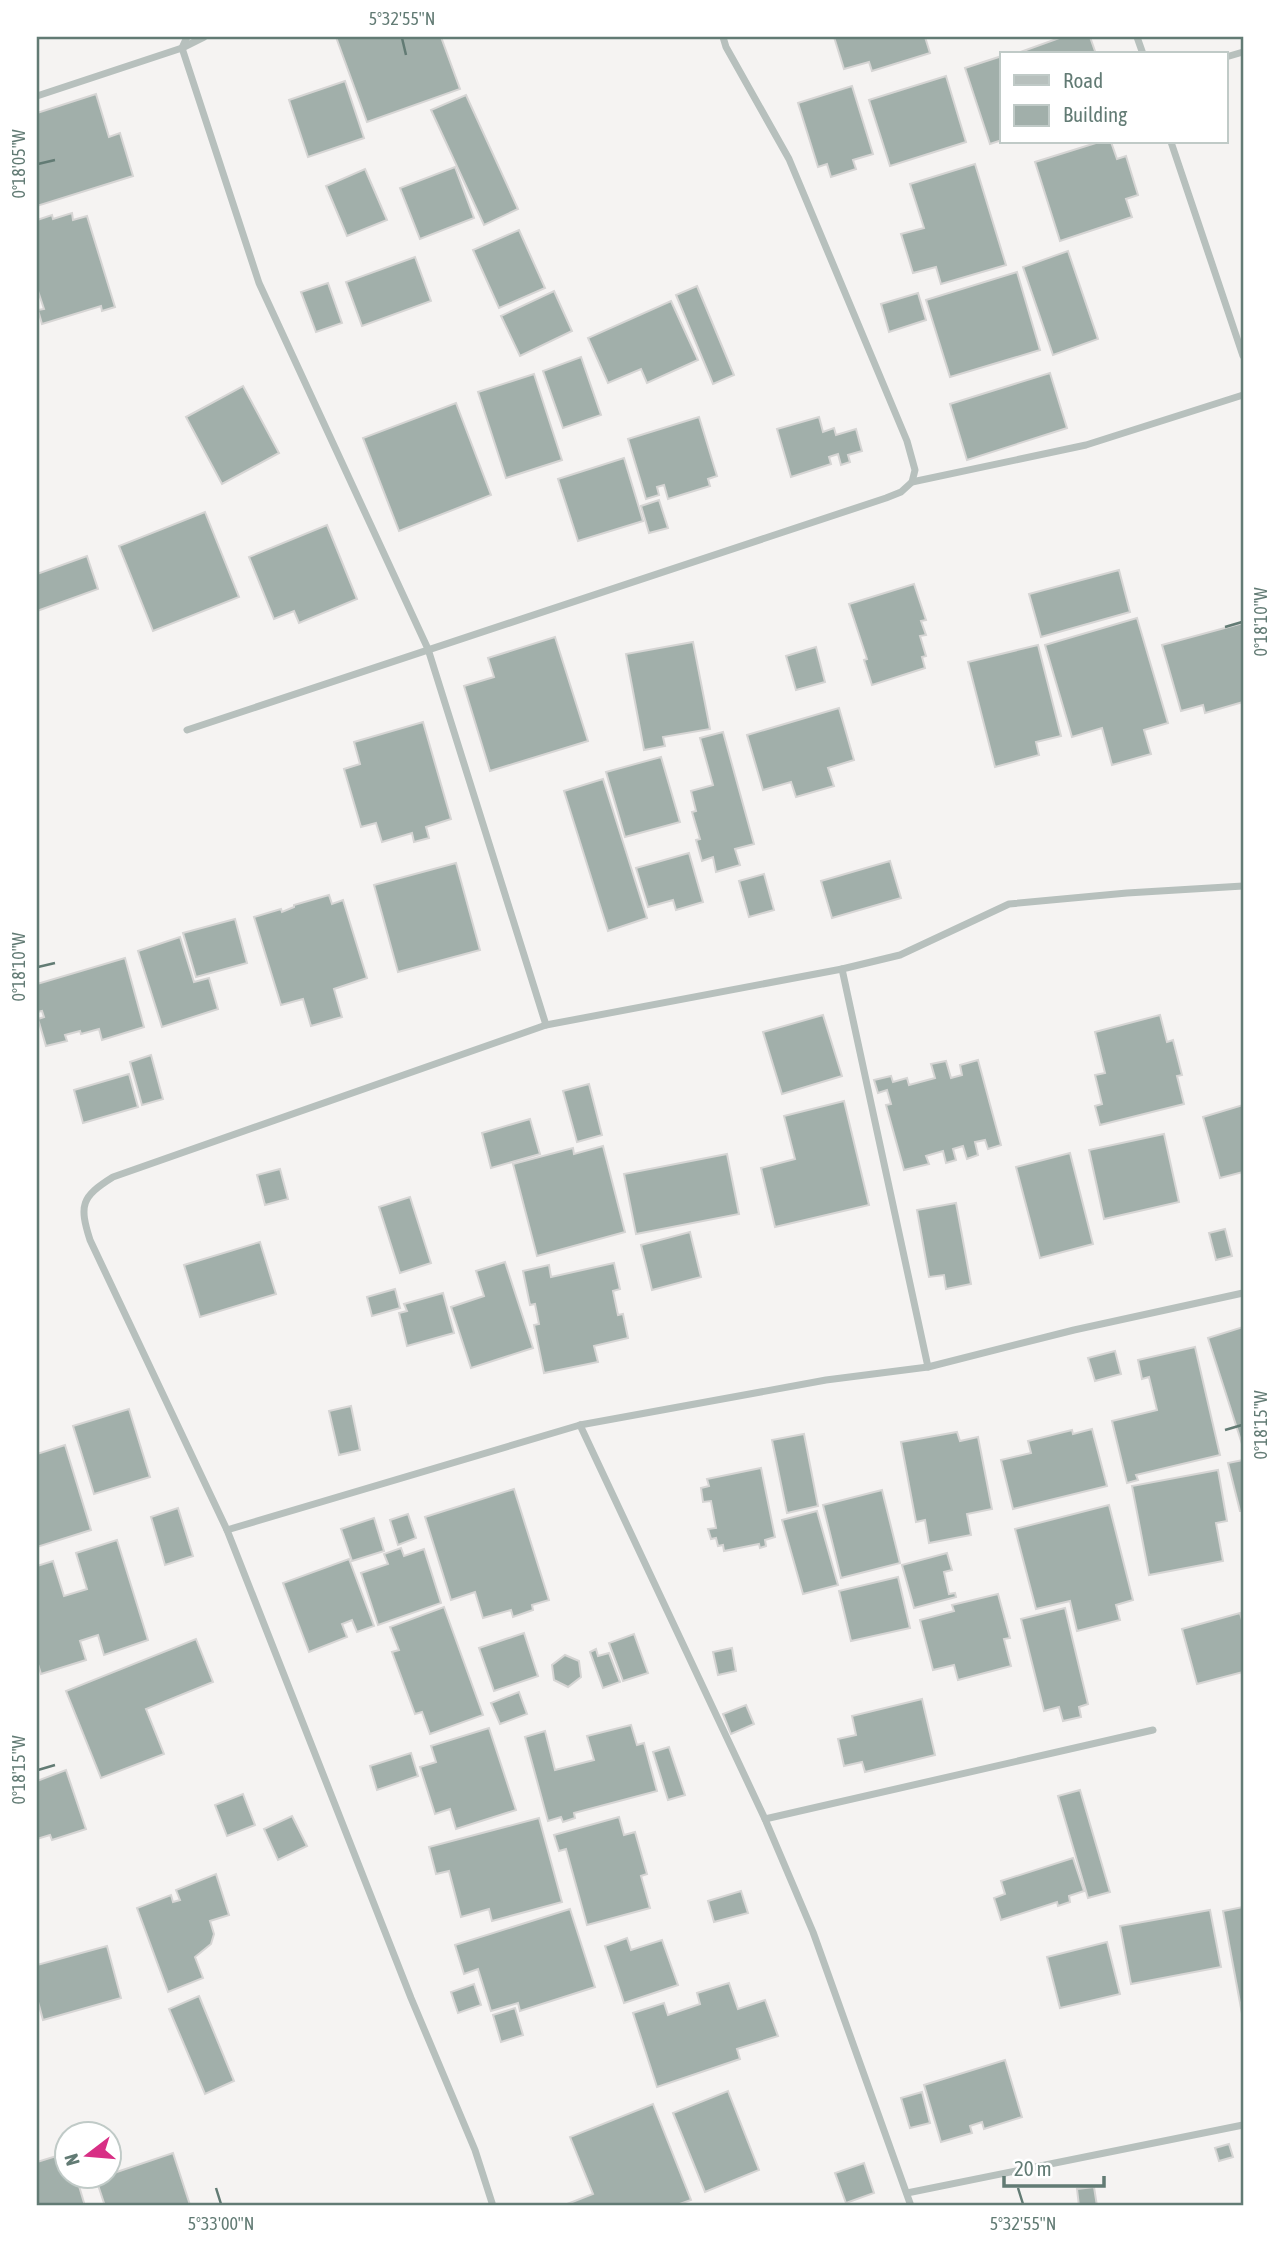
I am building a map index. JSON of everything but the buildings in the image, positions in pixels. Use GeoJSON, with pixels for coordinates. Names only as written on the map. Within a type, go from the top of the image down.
{"type":"FeatureCollection","features":[{"type":"Feature","properties":{"kind":"street"},"geometry":{"type":"LineString","coordinates":[[187,37],[182,48],[259,283],[428,649],[546,1026]]}},
{"type":"Feature","properties":{"kind":"street"},"geometry":{"type":"LineString","coordinates":[[37,96],[182,48],[204,37]]}},
{"type":"Feature","properties":{"kind":"street"},"geometry":{"type":"LineString","coordinates":[[723,37],[789,159],[907,441],[915,470],[912,482]]}},
{"type":"Feature","properties":{"kind":"street"},"geometry":{"type":"LineString","coordinates":[[1172,144],[1243,356]]}},
{"type":"Feature","properties":{"kind":"street"},"geometry":{"type":"LineString","coordinates":[[187,730],[886,498],[901,492],[912,482],[1086,445],[1243,395]]}},
{"type":"Feature","properties":{"kind":"street"},"geometry":{"type":"LineString","coordinates":[[493,2206],[475,2150],[406,1986],[227,1530],[90,1240],[83,1216],[91,1191],[113,1177],[546,1026],[842,970],[900,955],[1009,904],[1243,886]]}},
{"type":"Feature","properties":{"kind":"street"},"geometry":{"type":"LineString","coordinates":[[842,970],[928,1367]]}},
{"type":"Feature","properties":{"kind":"street"},"geometry":{"type":"LineString","coordinates":[[227,1530],[580,1425],[826,1380],[928,1367],[1074,1329],[1243,1293]]}},
{"type":"Feature","properties":{"kind":"street"},"geometry":{"type":"LineString","coordinates":[[580,1425],[765,1819],[813,1931],[911,2206]]}},
{"type":"Feature","properties":{"kind":"street"},"geometry":{"type":"LineString","coordinates":[[765,1819],[1153,1730]]}},
{"type":"Feature","properties":{"kind":"street"},"geometry":{"type":"LineString","coordinates":[[907,2193],[1243,2125]]}}]}
